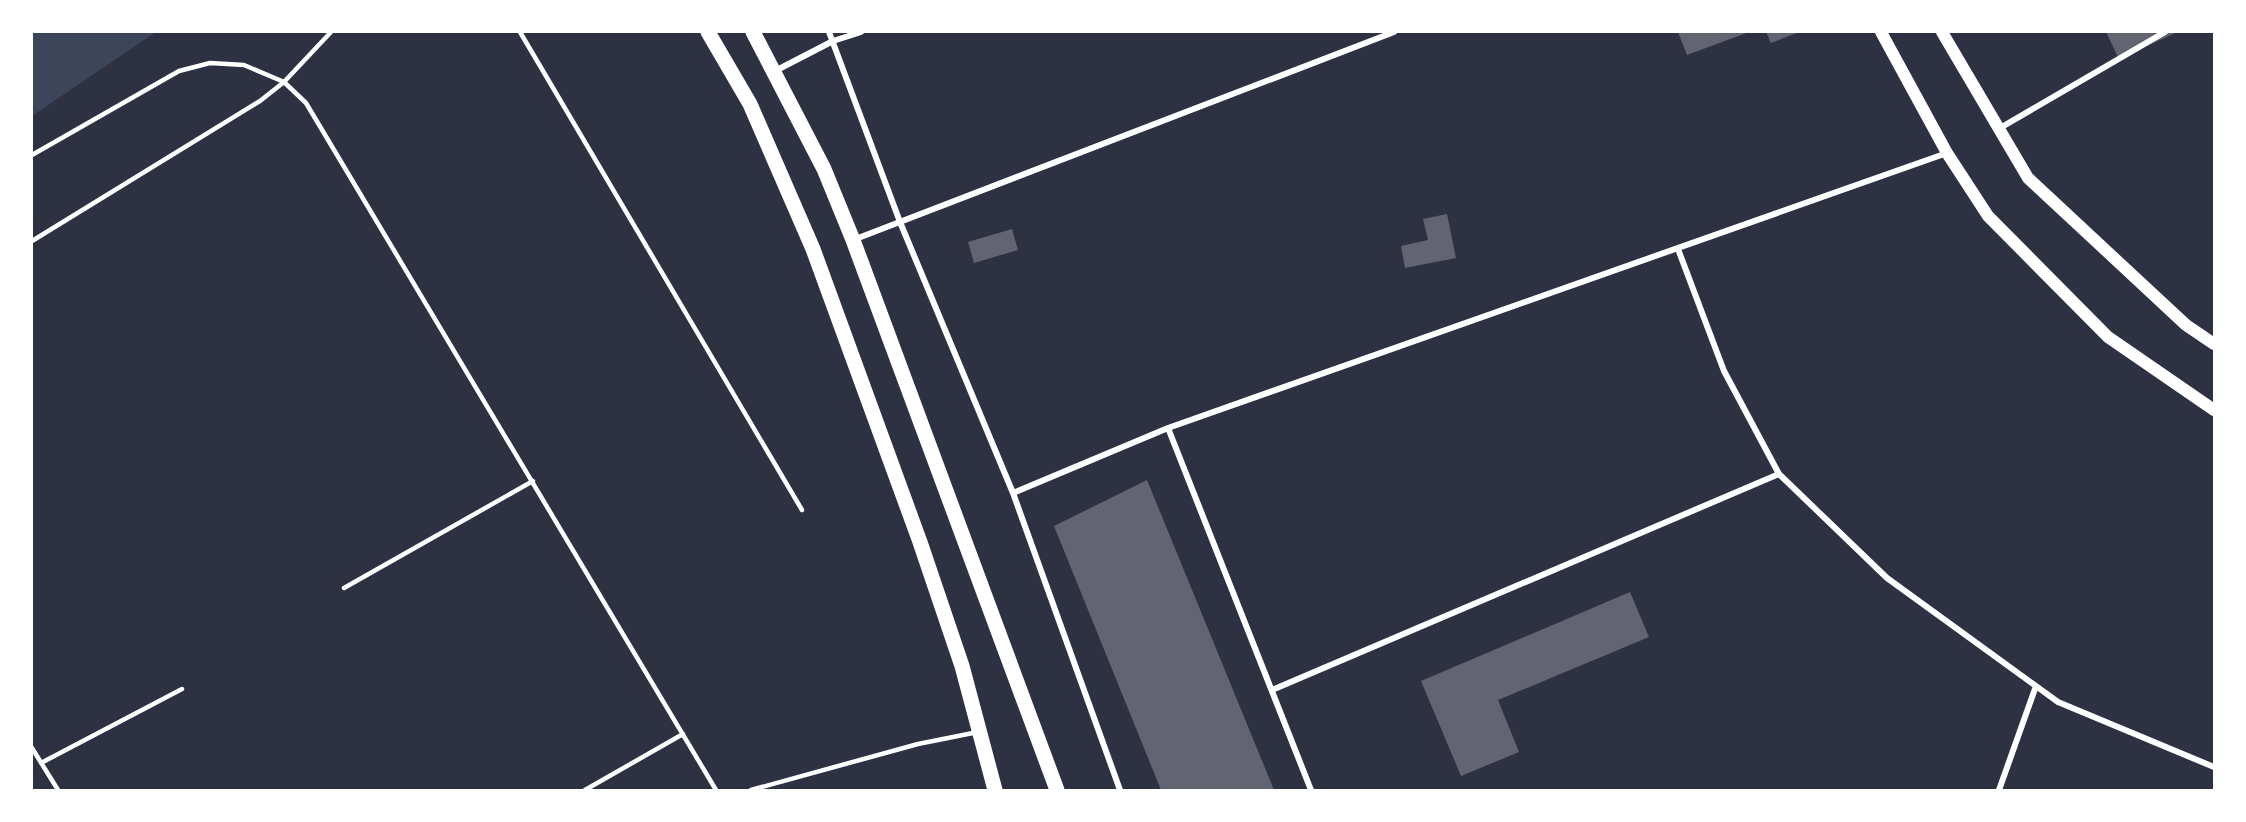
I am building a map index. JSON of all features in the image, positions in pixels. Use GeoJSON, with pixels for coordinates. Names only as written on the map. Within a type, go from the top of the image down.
{"type":"FeatureCollection","features":[{"type":"Feature","properties":{"kind":"main road"},"geometry":{"type":"LineString","coordinates":[[708,32],[750,104],[813,249],[920,542],[962,666],[996,790]]}},
{"type":"Feature","properties":{"kind":"main road"},"geometry":{"type":"LineString","coordinates":[[753,32],[824,169],[853,240],[1057,790]]}},
{"type":"Feature","properties":{"kind":"main road"},"geometry":{"type":"LineString","coordinates":[[1881,32],[1947,153],[1988,216],[2108,337],[2214,410]]}},
{"type":"Feature","properties":{"kind":"main road"},"geometry":{"type":"LineString","coordinates":[[1942,32],[2028,178],[2186,325],[2214,344]]}},
{"type":"Feature","properties":{"kind":"street"},"geometry":{"type":"LineString","coordinates":[[829,32],[900,222],[1012,493],[1120,790]]}},
{"type":"Feature","properties":{"kind":"street"},"geometry":{"type":"LineString","coordinates":[[774,71],[833,41],[861,32]]}},
{"type":"Feature","properties":{"kind":"street"},"geometry":{"type":"LineString","coordinates":[[853,240],[1394,32]]}},
{"type":"Feature","properties":{"kind":"street"},"geometry":{"type":"LineString","coordinates":[[2000,129],[2165,32]]}},
{"type":"Feature","properties":{"kind":"street"},"geometry":{"type":"LineString","coordinates":[[1012,493],[1168,428],[1947,153]]}},
{"type":"Feature","properties":{"kind":"street"},"geometry":{"type":"LineString","coordinates":[[1678,249],[1724,371],[1779,474],[1887,578],[2058,702],[2214,767]]}},
{"type":"Feature","properties":{"kind":"street"},"geometry":{"type":"LineString","coordinates":[[1168,428],[1311,790]]}},
{"type":"Feature","properties":{"kind":"street"},"geometry":{"type":"LineString","coordinates":[[1272,690],[1779,474]]}},
{"type":"Feature","properties":{"kind":"street"},"geometry":{"type":"LineString","coordinates":[[1999,790],[2036,686]]}},
{"type":"Feature","properties":{"kind":"lane"},"geometry":{"type":"LineString","coordinates":[[32,241],[231,120],[284,82],[331,32]]}},
{"type":"Feature","properties":{"kind":"lane"},"geometry":{"type":"LineString","coordinates":[[520,32],[802,510]]}},
{"type":"Feature","properties":{"kind":"lane"},"geometry":{"type":"LineString","coordinates":[[32,155],[179,71],[210,63],[244,65],[284,82],[306,103],[716,790]]}},
{"type":"Feature","properties":{"kind":"lane"},"geometry":{"type":"LineString","coordinates":[[344,588],[533,481]]}},
{"type":"Feature","properties":{"kind":"lane"},"geometry":{"type":"LineString","coordinates":[[41,763],[182,689]]}},
{"type":"Feature","properties":{"kind":"lane"},"geometry":{"type":"LineString","coordinates":[[751,790],[918,744],[980,732]]}},
{"type":"Feature","properties":{"kind":"lane"},"geometry":{"type":"LineString","coordinates":[[585,790],[683,734]]}},
{"type":"Feature","properties":{"kind":"lane"},"geometry":{"type":"LineString","coordinates":[[32,748],[58,790]]}},
{"type":"Feature","properties":{"kind":"shaded area"},"geometry":{"type":"Polygon","coordinates":[[[32,32],[156,32],[32,116],[32,32]]]}},
{"type":"Feature","properties":{"kind":"building"},"geometry":{"type":"Polygon","coordinates":[[[1678,32],[1749,32],[1687,55],[1678,32]]]}},
{"type":"Feature","properties":{"kind":"building"},"geometry":{"type":"Polygon","coordinates":[[[1766,32],[1799,32],[1771,43],[1766,32]]]}},
{"type":"Feature","properties":{"kind":"building"},"geometry":{"type":"Polygon","coordinates":[[[2106,32],[2177,32],[2119,59],[2106,32]]]}},
{"type":"Feature","properties":{"kind":"building"},"geometry":{"type":"Polygon","coordinates":[[[1447,214],[1456,258],[1405,268],[1401,246],[1428,240],[1423,219],[1447,214]]]}},
{"type":"Feature","properties":{"kind":"building"},"geometry":{"type":"Polygon","coordinates":[[[1012,229],[1018,250],[974,263],[968,242],[1012,229]]]}},
{"type":"Feature","properties":{"kind":"building"},"geometry":{"type":"Polygon","coordinates":[[[1147,480],[1274,790],[1161,790],[1054,526],[1147,480]]]}},
{"type":"Feature","properties":{"kind":"building"},"geometry":{"type":"Polygon","coordinates":[[[1630,592],[1649,637],[1498,700],[1519,752],[1461,776],[1421,681],[1630,592]]]}}]}
